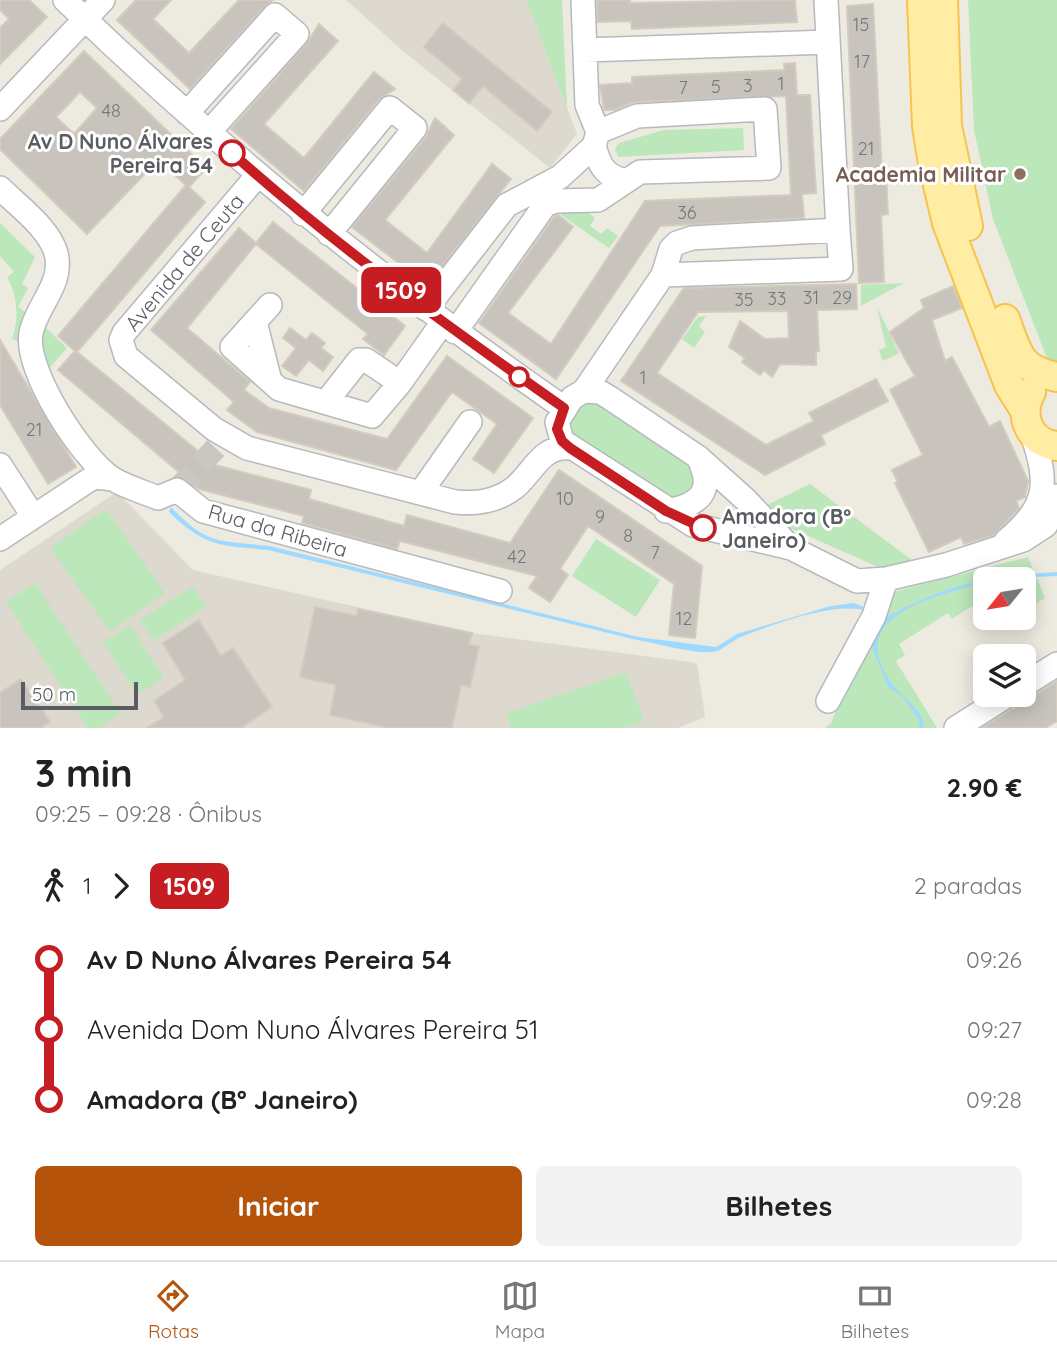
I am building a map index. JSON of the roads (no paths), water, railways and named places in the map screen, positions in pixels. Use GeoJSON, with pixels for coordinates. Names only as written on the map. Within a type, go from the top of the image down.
{"type":"FeatureCollection","features":[{"type":"Feature","properties":{"kind":"main road"},"geometry":{"type":"LineString","coordinates":[[922,0],[927,126],[947,223],[1009,385],[1038,430]]}},
{"type":"Feature","properties":{"kind":"main road"},"geometry":{"type":"LineString","coordinates":[[943,0],[947,126],[964,217],[1018,354],[1036,373],[1057,377]]}},
{"type":"Feature","properties":{"kind":"main road"},"geometry":{"type":"LineString","coordinates":[[1038,430],[1032,390],[1039,383],[1057,377]]}},
{"type":"Feature","properties":{"kind":"street"},"geometry":{"type":"LineString","coordinates":[[65,0],[208,133],[303,214],[441,321],[564,408]]}},
{"type":"Feature","properties":{"kind":"street"},"geometry":{"type":"LineString","coordinates":[[0,109],[103,0]]}},
{"type":"Feature","properties":{"kind":"street"},"geometry":{"type":"LineString","coordinates":[[583,0],[587,104],[599,164],[610,177],[626,181]]}},
{"type":"Feature","properties":{"kind":"street"},"geometry":{"type":"LineString","coordinates":[[663,275],[841,269],[826,0]]}},
{"type":"Feature","properties":{"kind":"street"},"geometry":{"type":"LineString","coordinates":[[187,113],[275,15],[297,34],[208,133]]}},
{"type":"Feature","properties":{"kind":"street"},"geometry":{"type":"LineString","coordinates":[[585,50],[828,42]]}},
{"type":"Feature","properties":{"kind":"street"},"geometry":{"type":"LineString","coordinates":[[303,214],[390,108],[415,128],[329,234]]}},
{"type":"Feature","properties":{"kind":"street"},"geometry":{"type":"LineString","coordinates":[[262,314],[232,347],[279,388],[372,416],[380,411],[441,321],[507,205],[560,177],[596,139],[637,116],[765,109],[768,168],[640,172],[598,200],[556,201],[545,205],[441,321]]}},
{"type":"Feature","properties":{"kind":"street","name":"Avenida de Ceuta"},"geometry":{"type":"LineString","coordinates":[[257,176],[124,333],[121,340],[126,356],[214,429],[247,448],[454,502],[489,500],[515,487],[550,451],[559,447],[570,448]]}},
{"type":"Feature","properties":{"kind":"street","name":"Rua da Ribeira"},"geometry":{"type":"LineString","coordinates":[[0,188],[50,239],[58,270],[31,333],[34,366],[68,425],[91,456],[113,478],[158,498],[177,490],[202,511],[500,590]]}},
{"type":"Feature","properties":{"kind":"street"},"geometry":{"type":"LineString","coordinates":[[521,196],[536,215]]}},
{"type":"Feature","properties":{"kind":"street"},"geometry":{"type":"LineString","coordinates":[[838,230],[692,238],[677,243],[671,249],[663,275],[584,391],[564,408],[557,429],[562,441],[570,448],[666,511],[693,525],[791,548],[849,578],[868,582],[880,598]]}},
{"type":"Feature","properties":{"kind":"street"},"geometry":{"type":"LineString","coordinates":[[326,402],[359,360],[366,360],[400,383]]}},
{"type":"Feature","properties":{"kind":"street"},"geometry":{"type":"LineString","coordinates":[[584,391],[600,393],[610,398],[698,457],[747,500],[791,548]]}},
{"type":"Feature","properties":{"kind":"street"},"geometry":{"type":"LineString","coordinates":[[421,492],[470,422]]}},
{"type":"Feature","properties":{"kind":"street"},"geometry":{"type":"LineString","coordinates":[[993,552],[1020,529],[1041,500],[1044,486],[1038,430]]}},
{"type":"Feature","properties":{"kind":"street"},"geometry":{"type":"LineString","coordinates":[[666,511],[685,508],[701,495],[706,487],[705,471],[698,457]]}},
{"type":"Feature","properties":{"kind":"street"},"geometry":{"type":"LineString","coordinates":[[0,465],[33,516]]}},
{"type":"Feature","properties":{"kind":"street"},"geometry":{"type":"LineString","coordinates":[[0,539],[96,477],[113,478]]}},
{"type":"Feature","properties":{"kind":"street"},"geometry":{"type":"LineString","coordinates":[[828,701],[880,598],[993,552],[1049,537],[1057,496]]}},
{"type":"Feature","properties":{"kind":"street"},"geometry":{"type":"LineString","coordinates":[[1036,677],[1057,664]]}},
{"type":"Feature","properties":{"kind":"street"},"geometry":{"type":"LineString","coordinates":[[956,728],[989,707]]}},
{"type":"Feature","properties":{"kind":"water"},"geometry":{"type":"Polygon","coordinates":[[[171,507],[195,529],[215,539],[269,546],[638,637],[716,647],[737,634],[831,606],[854,603],[887,617],[930,596],[973,583],[973,586],[922,602],[903,612],[887,624],[879,639],[879,658],[890,681],[919,714],[924,728],[920,728],[919,720],[902,696],[888,687],[872,647],[875,633],[866,611],[838,609],[821,612],[738,638],[717,651],[689,651],[268,550],[214,543],[193,532],[169,512],[171,507]]]}},
{"type":"Feature","properties":{"kind":"water"},"geometry":{"type":"Polygon","coordinates":[[[1057,572],[1057,576],[1036,577],[1036,574],[1057,572]]]}},
{"type":"Feature","properties":{"kind":"tunnel"},"geometry":{"type":"LineString","coordinates":[[177,490],[226,437]]}},
{"type":"Feature","properties":{"kind":"place","name":"Av D Nuno Álvares Pereira 54"},"geometry":{"type":"Point","coordinates":[232,153]}},
{"type":"Feature","properties":{"kind":"place","name":"Academia Militar"},"geometry":{"type":"Point","coordinates":[1020,174]}},
{"type":"Feature","properties":{"kind":"place","name":"Amadora (Bº Janeiro)"},"geometry":{"type":"Point","coordinates":[703,528]}}]}
